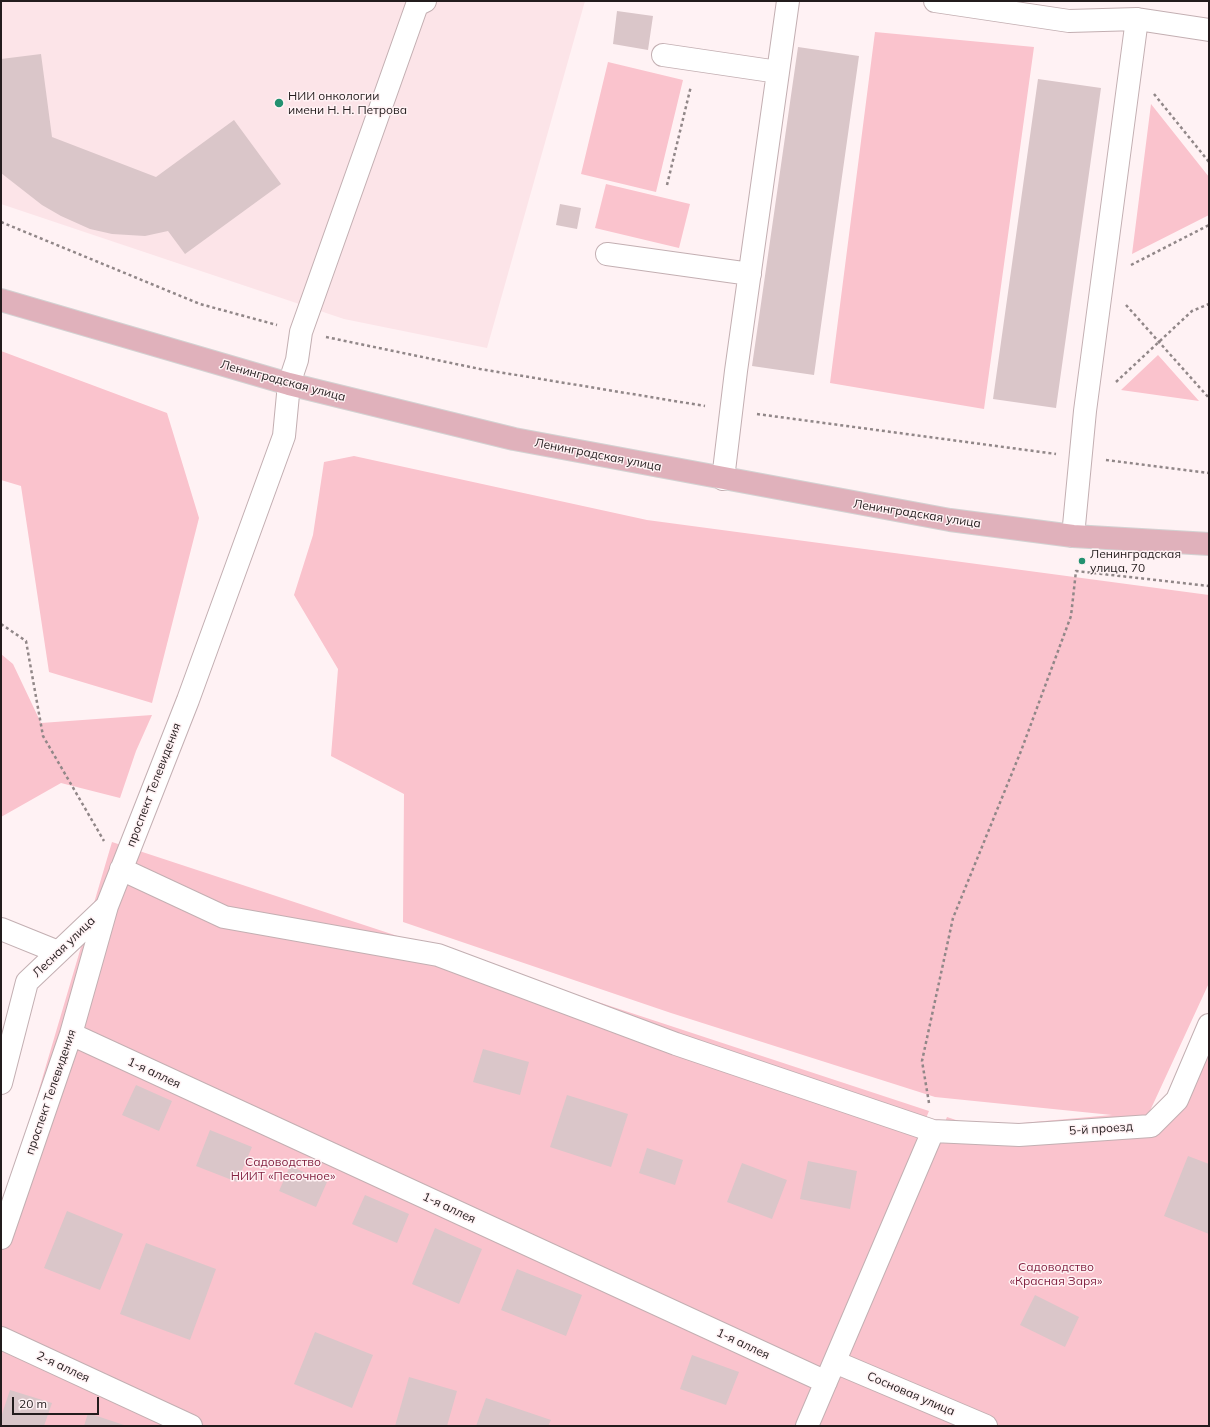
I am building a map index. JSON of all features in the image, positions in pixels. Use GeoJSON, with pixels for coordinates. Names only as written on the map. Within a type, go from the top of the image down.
{"type":"FeatureCollection","features":[{"type":"Feature","properties":{"kind":"main road","name":"Ленинградская улица"},"geometry":{"type":"LineString","coordinates":[[1,300],[289,384],[514,439],[950,520],[1073,536],[1209,544]]}},
{"type":"Feature","properties":{"kind":"street","name":"проспект Телевидения"},"geometry":{"type":"LineString","coordinates":[[1,1238],[71,1034],[107,906],[188,700],[284,436],[289,384],[297,360],[301,332],[417,5],[425,1]]}},
{"type":"Feature","properties":{"kind":"street"},"geometry":{"type":"LineString","coordinates":[[723,479],[788,1]]}},
{"type":"Feature","properties":{"kind":"street"},"geometry":{"type":"LineString","coordinates":[[935,1],[1069,21],[1137,19],[1209,30]]}},
{"type":"Feature","properties":{"kind":"street"},"geometry":{"type":"LineString","coordinates":[[1073,536],[1085,411],[1137,19]]}},
{"type":"Feature","properties":{"kind":"street"},"geometry":{"type":"LineString","coordinates":[[663,55],[778,72]]}},
{"type":"Feature","properties":{"kind":"street"},"geometry":{"type":"LineString","coordinates":[[607,254],[750,274]]}},
{"type":"Feature","properties":{"kind":"street","name":"5-й проезд"},"geometry":{"type":"LineString","coordinates":[[121,869],[224,917],[438,956],[676,1044],[934,1131],[1019,1135],[1151,1126],[1177,1100],[1209,1025]]}},
{"type":"Feature","properties":{"kind":"street","name":"Лесная улица"},"geometry":{"type":"LineString","coordinates":[[1,1083],[27,982],[107,906]]}},
{"type":"Feature","properties":{"kind":"street"},"geometry":{"type":"LineString","coordinates":[[1,929],[58,952]]}},
{"type":"Feature","properties":{"kind":"street","name":"1-я аллея"},"geometry":{"type":"LineString","coordinates":[[71,1034],[826,1382]]}},
{"type":"Feature","properties":{"kind":"street"},"geometry":{"type":"LineString","coordinates":[[807,1426],[934,1131]]}},
{"type":"Feature","properties":{"kind":"street","name":"2-я аллея"},"geometry":{"type":"LineString","coordinates":[[1,1338],[190,1426]]}},
{"type":"Feature","properties":{"kind":"street","name":"Сосновая улица"},"geometry":{"type":"LineString","coordinates":[[835,1362],[986,1426]]}},
{"type":"Feature","properties":{"kind":"path"},"geometry":{"type":"LineString","coordinates":[[667,184],[697,60]]}},
{"type":"Feature","properties":{"kind":"path"},"geometry":{"type":"LineString","coordinates":[[1131,65],[1209,162]]}},
{"type":"Feature","properties":{"kind":"path"},"geometry":{"type":"LineString","coordinates":[[1,222],[200,304],[301,332],[480,369],[544,378],[732,411],[1209,473]]}},
{"type":"Feature","properties":{"kind":"path"},"geometry":{"type":"LineString","coordinates":[[1209,226],[1102,279],[1209,398]]}},
{"type":"Feature","properties":{"kind":"path"},"geometry":{"type":"LineString","coordinates":[[1085,411],[1192,311],[1209,304]]}},
{"type":"Feature","properties":{"kind":"path"},"geometry":{"type":"LineString","coordinates":[[934,1131],[922,1061],[954,918],[1021,751],[1071,616],[1076,571],[1209,586]]}},
{"type":"Feature","properties":{"kind":"path"},"geometry":{"type":"LineString","coordinates":[[1,624],[26,642],[43,736],[121,869]]}},
{"type":"Feature","properties":{"kind":"shaded area","name":"НИИ онкологии имени Н. Н. Петрова"},"geometry":{"type":"Polygon","coordinates":[[[1,1],[585,1],[487,348],[344,319],[1,204],[1,1]]]}},
{"type":"Feature","properties":{"kind":"green space"},"geometry":{"type":"Polygon","coordinates":[[[875,32],[1034,47],[984,409],[830,383],[875,32]]]}},
{"type":"Feature","properties":{"kind":"green space"},"geometry":{"type":"Polygon","coordinates":[[[608,62],[683,80],[656,192],[581,174],[608,62]]]}},
{"type":"Feature","properties":{"kind":"green space"},"geometry":{"type":"Polygon","coordinates":[[[1151,104],[1209,177],[1209,215],[1132,254],[1151,104]]]}},
{"type":"Feature","properties":{"kind":"green space"},"geometry":{"type":"Polygon","coordinates":[[[606,184],[690,204],[679,248],[595,228],[606,184]]]}},
{"type":"Feature","properties":{"kind":"green space"},"geometry":{"type":"Polygon","coordinates":[[[1,351],[167,413],[199,518],[152,703],[49,672],[21,486],[1,480],[1,351]]]}},
{"type":"Feature","properties":{"kind":"green space"},"geometry":{"type":"Polygon","coordinates":[[[1158,355],[1199,401],[1121,390],[1158,355]]]}},
{"type":"Feature","properties":{"kind":"green space","name":"Садоводство «Красная Заря»"},"geometry":{"type":"Polygon","coordinates":[[[354,456],[647,520],[1209,595],[1209,983],[1149,1113],[1166,1111],[1209,1021],[1209,1426],[817,1426],[947,1117],[977,1127],[1112,1115],[935,1097],[671,1013],[403,922],[404,794],[331,756],[338,669],[294,595],[313,535],[324,462],[354,456]]]}},
{"type":"Feature","properties":{"kind":"green space"},"geometry":{"type":"Polygon","coordinates":[[[1,654],[13,664],[41,723],[152,715],[136,751],[120,798],[61,783],[1,817],[1,654]]]}},
{"type":"Feature","properties":{"kind":"green space","name":"Садоводство НИИТ «Песочное»"},"geometry":{"type":"Polygon","coordinates":[[[112,842],[929,1111],[797,1426],[1,1426],[1,1204],[27,1130],[112,842]]]}},
{"type":"Feature","properties":{"kind":"building"},"geometry":{"type":"Polygon","coordinates":[[[617,11],[653,16],[648,50],[613,44],[617,11]]]}},
{"type":"Feature","properties":{"kind":"building"},"geometry":{"type":"Polygon","coordinates":[[[798,47],[859,56],[814,375],[752,366],[798,47]]]}},
{"type":"Feature","properties":{"kind":"building"},"geometry":{"type":"Polygon","coordinates":[[[41,54],[52,137],[156,177],[234,120],[281,184],[185,254],[168,231],[145,236],[112,234],[90,229],[61,216],[42,205],[1,173],[1,59],[41,54]]]}},
{"type":"Feature","properties":{"kind":"building"},"geometry":{"type":"Polygon","coordinates":[[[1038,79],[1101,88],[1056,408],[993,399],[1038,79]]]}},
{"type":"Feature","properties":{"kind":"building"},"geometry":{"type":"Polygon","coordinates":[[[560,204],[581,208],[577,229],[556,225],[560,204]]]}},
{"type":"Feature","properties":{"kind":"building"},"geometry":{"type":"Polygon","coordinates":[[[483,1049],[529,1062],[520,1095],[473,1082],[483,1049]]]}},
{"type":"Feature","properties":{"kind":"building"},"geometry":{"type":"Polygon","coordinates":[[[136,1085],[172,1101],[159,1131],[122,1115],[136,1085]]]}},
{"type":"Feature","properties":{"kind":"building"},"geometry":{"type":"Polygon","coordinates":[[[567,1095],[628,1114],[611,1167],[550,1147],[567,1095]]]}},
{"type":"Feature","properties":{"kind":"building"},"geometry":{"type":"Polygon","coordinates":[[[210,1130],[252,1147],[237,1182],[196,1166],[210,1130]]]}},
{"type":"Feature","properties":{"kind":"building"},"geometry":{"type":"Polygon","coordinates":[[[647,1148],[683,1160],[675,1185],[639,1173],[647,1148]]]}},
{"type":"Feature","properties":{"kind":"building"},"geometry":{"type":"Polygon","coordinates":[[[1188,1156],[1209,1164],[1209,1234],[1164,1216],[1188,1156]]]}},
{"type":"Feature","properties":{"kind":"building"},"geometry":{"type":"Polygon","coordinates":[[[808,1161],[857,1171],[850,1209],[800,1199],[808,1161]]]}},
{"type":"Feature","properties":{"kind":"building"},"geometry":{"type":"Polygon","coordinates":[[[742,1163],[787,1180],[772,1219],[727,1202],[742,1163]]]}},
{"type":"Feature","properties":{"kind":"building"},"geometry":{"type":"Polygon","coordinates":[[[290,1166],[327,1182],[316,1207],[279,1191],[290,1166]]]}},
{"type":"Feature","properties":{"kind":"building"},"geometry":{"type":"Polygon","coordinates":[[[365,1195],[409,1214],[397,1243],[352,1224],[365,1195]]]}},
{"type":"Feature","properties":{"kind":"building"},"geometry":{"type":"Polygon","coordinates":[[[67,1211],[123,1234],[100,1290],[44,1268],[67,1211]]]}},
{"type":"Feature","properties":{"kind":"building"},"geometry":{"type":"Polygon","coordinates":[[[435,1228],[482,1249],[459,1304],[412,1284],[435,1228]]]}},
{"type":"Feature","properties":{"kind":"building"},"geometry":{"type":"Polygon","coordinates":[[[146,1243],[216,1269],[190,1340],[120,1314],[146,1243]]]}},
{"type":"Feature","properties":{"kind":"building"},"geometry":{"type":"Polygon","coordinates":[[[517,1269],[582,1295],[566,1336],[501,1310],[517,1269]]]}},
{"type":"Feature","properties":{"kind":"building"},"geometry":{"type":"Polygon","coordinates":[[[1035,1295],[1079,1317],[1065,1347],[1020,1325],[1035,1295]]]}},
{"type":"Feature","properties":{"kind":"building"},"geometry":{"type":"Polygon","coordinates":[[[315,1332],[373,1355],[352,1408],[294,1384],[315,1332]]]}},
{"type":"Feature","properties":{"kind":"building"},"geometry":{"type":"Polygon","coordinates":[[[692,1355],[739,1372],[726,1405],[680,1389],[692,1355]]]}},
{"type":"Feature","properties":{"kind":"building"},"geometry":{"type":"Polygon","coordinates":[[[409,1377],[457,1391],[447,1426],[395,1426],[409,1377]]]}},
{"type":"Feature","properties":{"kind":"building"},"geometry":{"type":"Polygon","coordinates":[[[10,1390],[52,1403],[44,1426],[8,1426],[1,1424],[1,1417],[10,1390]]]}},
{"type":"Feature","properties":{"kind":"building"},"geometry":{"type":"Polygon","coordinates":[[[486,1398],[551,1420],[548,1426],[476,1426],[486,1398]]]}},
{"type":"Feature","properties":{"kind":"building"},"geometry":{"type":"Polygon","coordinates":[[[88,1413],[127,1426],[84,1426],[88,1413]]]}},
{"type":"Feature","properties":{"kind":"place","name":"НИИ онкологии имени Н. Н. Петрова"},"geometry":{"type":"Point","coordinates":[279,103]}},
{"type":"Feature","properties":{"kind":"place","name":"Ленинградская улица, 70"},"geometry":{"type":"Point","coordinates":[1082,561]}}]}
